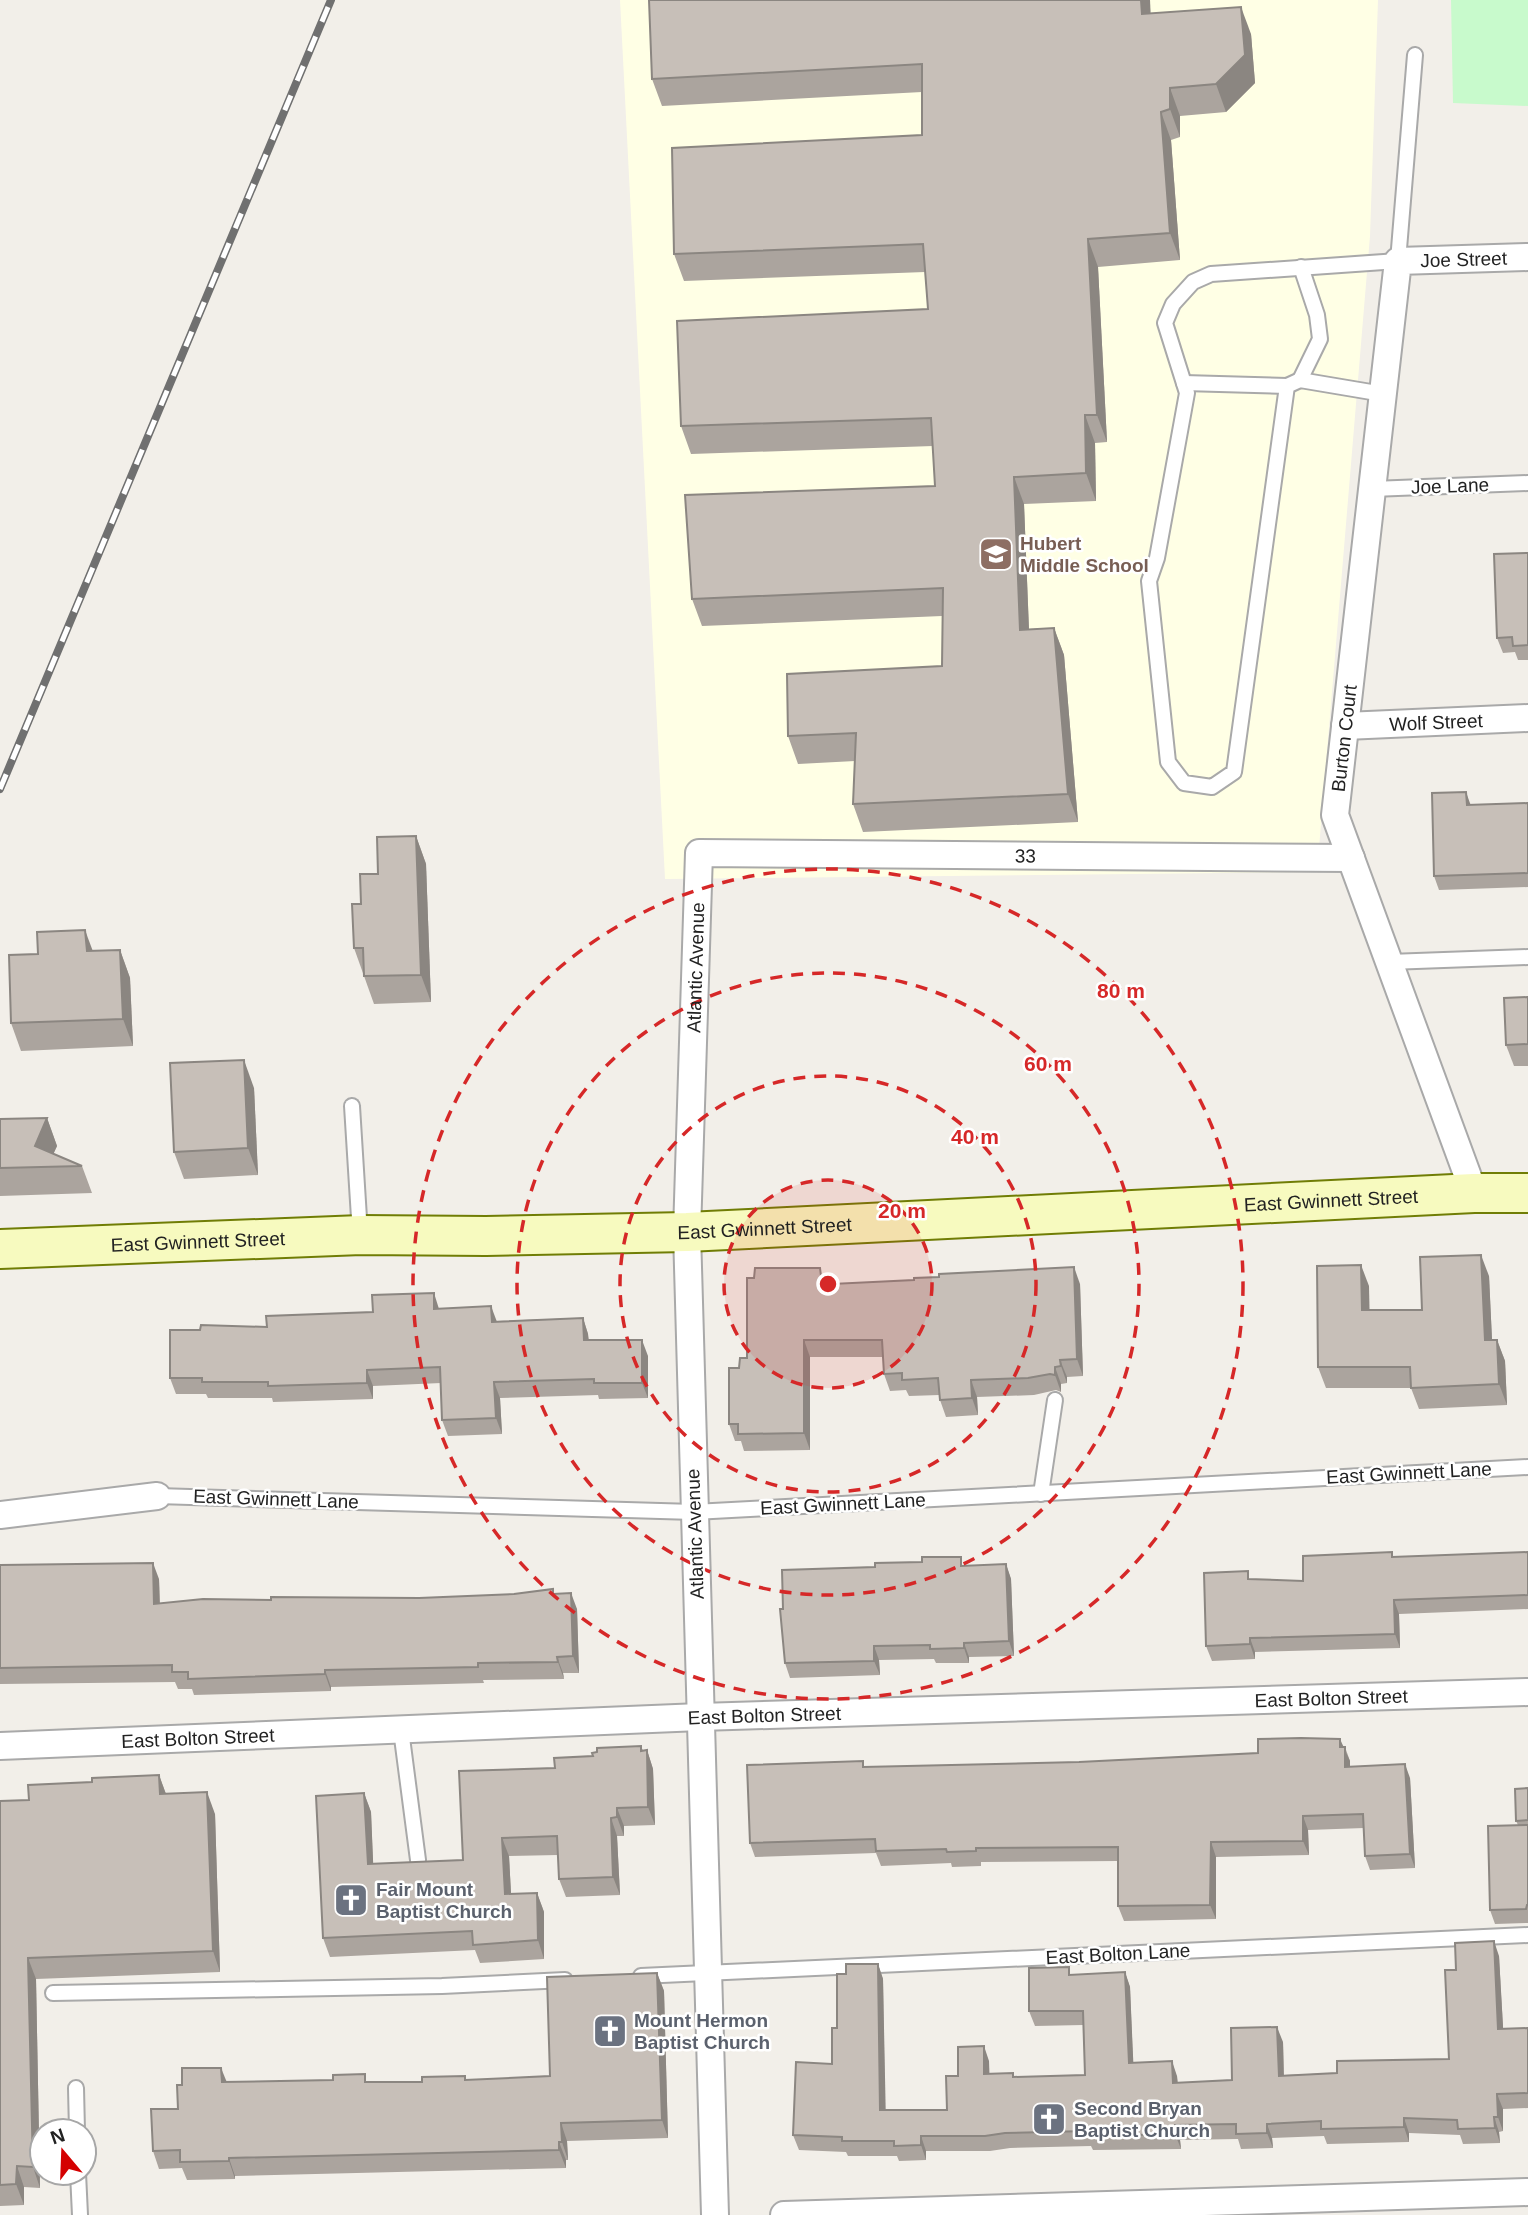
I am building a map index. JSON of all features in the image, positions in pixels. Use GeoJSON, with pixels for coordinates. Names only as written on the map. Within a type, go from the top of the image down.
{"type":"FeatureCollection","features":[{"type":"Feature","properties":{"kind":"main road","name":"East Gwinnett Street"},"geometry":{"type":"LineString","coordinates":[[0,1249],[360,1235],[486,1236],[687,1232],[1474,1193],[1528,1193]]}},
{"type":"Feature","properties":{"kind":"street","name":"Joe Street"},"geometry":{"type":"LineString","coordinates":[[1398,261],[1528,257]]}},
{"type":"Feature","properties":{"kind":"street","name":"Burton Court"},"geometry":{"type":"LineString","coordinates":[[1398,261],[1335,815],[1474,1193]]}},
{"type":"Feature","properties":{"kind":"street","name":"Wolf Street"},"geometry":{"type":"LineString","coordinates":[[1345,726],[1528,718]]}},
{"type":"Feature","properties":{"kind":"street","name":"33"},"geometry":{"type":"LineString","coordinates":[[699,853],[1351,858]]}},
{"type":"Feature","properties":{"kind":"street","name":"Atlantic Avenue"},"geometry":{"type":"LineString","coordinates":[[699,853],[687,1232],[715,2215]]}},
{"type":"Feature","properties":{"kind":"street"},"geometry":{"type":"LineString","coordinates":[[0,1515],[157,1496]]}},
{"type":"Feature","properties":{"kind":"street","name":"East Bolton Street"},"geometry":{"type":"LineString","coordinates":[[0,1746],[700,1717],[1528,1692]]}},
{"type":"Feature","properties":{"kind":"street"},"geometry":{"type":"LineString","coordinates":[[784,2215],[1528,2192]]}},
{"type":"Feature","properties":{"kind":"lane"},"geometry":{"type":"LineString","coordinates":[[1301,267],[1317,315],[1320,339],[1294,383],[1234,772],[1212,787],[1184,783],[1168,761],[1149,581],[1157,558],[1187,393],[1165,323],[1173,304],[1193,282],[1211,274],[1301,267],[1398,261],[1415,55]]}},
{"type":"Feature","properties":{"kind":"lane"},"geometry":{"type":"LineString","coordinates":[[1184,383],[1294,383],[1383,394]]}},
{"type":"Feature","properties":{"kind":"lane","name":"Joe Lane"},"geometry":{"type":"LineString","coordinates":[[1372,489],[1528,482]]}},
{"type":"Feature","properties":{"kind":"lane"},"geometry":{"type":"LineString","coordinates":[[1390,962],[1528,957]]}},
{"type":"Feature","properties":{"kind":"lane"},"geometry":{"type":"LineString","coordinates":[[352,1106],[360,1235]]}},
{"type":"Feature","properties":{"kind":"lane"},"geometry":{"type":"LineString","coordinates":[[1041,1494],[1055,1400]]}},
{"type":"Feature","properties":{"kind":"lane","name":"East Gwinnett Lane"},"geometry":{"type":"LineString","coordinates":[[157,1496],[694,1512],[1528,1467]]}},
{"type":"Feature","properties":{"kind":"lane"},"geometry":{"type":"LineString","coordinates":[[401,1730],[418,1860]]}},
{"type":"Feature","properties":{"kind":"lane","name":"East Bolton Lane"},"geometry":{"type":"LineString","coordinates":[[624,1976],[1528,1935]]}},
{"type":"Feature","properties":{"kind":"lane"},"geometry":{"type":"LineString","coordinates":[[53,1993],[442,1986],[582,1979]]}},
{"type":"Feature","properties":{"kind":"lane"},"geometry":{"type":"LineString","coordinates":[[76,2088],[77,2117]]}},
{"type":"Feature","properties":{"kind":"lane"},"geometry":{"type":"LineString","coordinates":[[79,2187],[80,2215]]}},
{"type":"Feature","properties":{"kind":"shaded area","name":"Hubert Middle School"},"geometry":{"type":"Polygon","coordinates":[[[620,0],[1378,0],[1370,236],[1317,872],[665,879],[620,0]]]}},
{"type":"Feature","properties":{"kind":"green space"},"geometry":{"type":"Polygon","coordinates":[[[1451,0],[1528,0],[1528,106],[1453,103],[1451,0]]]}},
{"type":"Feature","properties":{"kind":"building","name":"Hubert Middle School"},"geometry":{"type":"Polygon","coordinates":[[[649,0],[1141,0],[1142,14],[1241,7],[1245,55],[1216,84],[1170,88],[1170,109],[1161,112],[1170,233],[1088,239],[1097,415],[1085,415],[1086,473],[1014,477],[1020,630],[1054,628],[1068,794],[853,804],[856,733],[788,736],[787,674],[942,666],[943,588],[692,599],[685,495],[935,486],[931,418],[681,426],[677,321],[928,309],[923,244],[674,254],[672,148],[922,135],[922,64],[652,79],[649,0]]]}},
{"type":"Feature","properties":{"kind":"building"},"geometry":{"type":"Polygon","coordinates":[[[1528,553],[1528,645],[1513,646],[1512,637],[1497,638],[1494,554],[1528,553]]]}},
{"type":"Feature","properties":{"kind":"building"},"geometry":{"type":"Polygon","coordinates":[[[1466,792],[1467,805],[1528,803],[1528,873],[1434,876],[1432,793],[1466,792]]]}},
{"type":"Feature","properties":{"kind":"building"},"geometry":{"type":"Polygon","coordinates":[[[416,836],[421,975],[364,976],[363,948],[354,948],[352,904],[361,904],[360,874],[378,874],[377,837],[416,836]]]}},
{"type":"Feature","properties":{"kind":"building"},"geometry":{"type":"Polygon","coordinates":[[[85,930],[87,951],[120,950],[123,1019],[11,1023],[9,955],[38,954],[37,932],[85,930]]]}},
{"type":"Feature","properties":{"kind":"building"},"geometry":{"type":"Polygon","coordinates":[[[1528,997],[1528,1044],[1506,1045],[1504,998],[1528,997]]]}},
{"type":"Feature","properties":{"kind":"building"},"geometry":{"type":"Polygon","coordinates":[[[244,1060],[248,1148],[174,1152],[170,1063],[244,1060]]]}},
{"type":"Feature","properties":{"kind":"building"},"geometry":{"type":"Polygon","coordinates":[[[47,1118],[35,1146],[82,1166],[0,1168],[0,1119],[47,1118]]]}},
{"type":"Feature","properties":{"kind":"building"},"geometry":{"type":"Polygon","coordinates":[[[1481,1255],[1485,1340],[1497,1340],[1499,1384],[1411,1388],[1410,1367],[1318,1367],[1317,1266],[1361,1265],[1362,1310],[1422,1310],[1420,1257],[1481,1255]]]}},
{"type":"Feature","properties":{"kind":"building"},"geometry":{"type":"Polygon","coordinates":[[[1074,1267],[1077,1359],[1060,1360],[1061,1366],[1055,1367],[1055,1375],[971,1380],[972,1398],[940,1400],[938,1378],[902,1380],[902,1373],[884,1374],[882,1340],[804,1340],[804,1433],[738,1434],[738,1424],[729,1424],[729,1368],[739,1368],[740,1358],[747,1358],[747,1278],[754,1278],[755,1268],[820,1268],[821,1276],[832,1276],[832,1284],[914,1280],[939,1277],[939,1274],[1074,1267]]]}},
{"type":"Feature","properties":{"kind":"building"},"geometry":{"type":"Polygon","coordinates":[[[434,1293],[434,1309],[491,1306],[492,1322],[583,1318],[584,1340],[642,1340],[642,1383],[594,1383],[594,1379],[494,1382],[496,1418],[442,1420],[440,1367],[367,1370],[367,1383],[268,1386],[268,1382],[202,1382],[202,1378],[170,1378],[170,1330],[200,1330],[201,1325],[267,1327],[266,1316],[373,1312],[372,1295],[434,1293]]]}},
{"type":"Feature","properties":{"kind":"building"},"geometry":{"type":"Polygon","coordinates":[[[1392,1552],[1392,1557],[1528,1552],[1528,1595],[1394,1600],[1395,1634],[1250,1638],[1250,1644],[1206,1646],[1204,1573],[1248,1571],[1248,1579],[1303,1581],[1303,1556],[1392,1552]]]}},
{"type":"Feature","properties":{"kind":"building"},"geometry":{"type":"Polygon","coordinates":[[[922,1557],[961,1557],[961,1566],[1006,1564],[1009,1641],[964,1643],[964,1648],[930,1649],[930,1645],[874,1646],[874,1661],[785,1663],[780,1609],[783,1609],[782,1570],[875,1567],[875,1563],[922,1562],[922,1557]]]}},
{"type":"Feature","properties":{"kind":"building"},"geometry":{"type":"Polygon","coordinates":[[[153,1563],[154,1604],[203,1599],[271,1600],[271,1597],[419,1598],[514,1594],[553,1589],[553,1594],[571,1593],[573,1656],[557,1657],[558,1662],[478,1663],[478,1667],[325,1670],[325,1674],[188,1679],[188,1672],[172,1672],[172,1665],[0,1668],[0,1565],[153,1563]]]}},
{"type":"Feature","properties":{"kind":"building"},"geometry":{"type":"Polygon","coordinates":[[[1258,1739],[1340,1739],[1340,1747],[1345,1747],[1345,1767],[1405,1764],[1410,1854],[1365,1856],[1363,1814],[1303,1816],[1303,1841],[1211,1842],[1210,1905],[1118,1906],[1118,1847],[976,1848],[976,1851],[947,1852],[946,1849],[876,1851],[875,1839],[750,1843],[747,1765],[863,1761],[863,1767],[1079,1762],[1258,1753],[1258,1739]]]}},
{"type":"Feature","properties":{"kind":"building"},"geometry":{"type":"Polygon","coordinates":[[[641,1746],[641,1751],[647,1750],[648,1807],[617,1808],[617,1817],[611,1818],[613,1877],[559,1879],[557,1836],[502,1838],[505,1894],[537,1893],[538,1940],[473,1945],[472,1931],[323,1938],[316,1796],[364,1793],[368,1864],[463,1860],[459,1771],[555,1768],[554,1758],[593,1756],[592,1753],[597,1752],[597,1748],[641,1746]]]}},
{"type":"Feature","properties":{"kind":"building"},"geometry":{"type":"Polygon","coordinates":[[[159,1775],[160,1794],[207,1792],[213,1951],[28,1958],[32,2117],[28,2117],[28,2167],[17,2166],[16,2184],[0,2185],[0,1801],[29,1800],[28,1785],[92,1782],[92,1778],[159,1775]]]}},
{"type":"Feature","properties":{"kind":"building"},"geometry":{"type":"Polygon","coordinates":[[[1528,1788],[1528,1820],[1516,1821],[1515,1789],[1528,1788]]]}},
{"type":"Feature","properties":{"kind":"building"},"geometry":{"type":"Polygon","coordinates":[[[1528,1825],[1528,1905],[1526,1909],[1490,1910],[1488,1826],[1528,1825]]]}},
{"type":"Feature","properties":{"kind":"building"},"geometry":{"type":"Polygon","coordinates":[[[1494,1941],[1498,2029],[1528,2028],[1528,2093],[1497,2094],[1498,2117],[1494,2117],[1495,2128],[1458,2129],[1457,2120],[1404,2118],[1404,2127],[1321,2129],[1321,2121],[1267,2124],[1267,2133],[1236,2134],[1236,2124],[1175,2125],[1175,2134],[1088,2136],[1087,2131],[921,2136],[921,2145],[894,2146],[894,2141],[842,2141],[842,2137],[793,2135],[796,2062],[832,2064],[832,2028],[837,2028],[837,1974],[846,1974],[846,1964],[878,1964],[880,2110],[947,2110],[946,2076],[958,2076],[958,2047],[984,2046],[984,2074],[1013,2073],[1013,2077],[1085,2075],[1083,2011],[1029,2011],[1029,1968],[1069,1967],[1069,1975],[1125,1972],[1129,2063],[1172,2061],[1173,2083],[1232,2080],[1231,2028],[1277,2027],[1279,2076],[1337,2073],[1337,2061],[1449,2059],[1445,1970],[1456,1970],[1455,1943],[1494,1941]]]}},
{"type":"Feature","properties":{"kind":"building"},"geometry":{"type":"Polygon","coordinates":[[[657,1973],[662,2120],[561,2123],[562,2142],[559,2142],[559,2150],[229,2158],[229,2161],[180,2162],[180,2150],[153,2151],[151,2109],[178,2109],[177,2085],[182,2085],[182,2068],[221,2068],[222,2082],[333,2080],[333,2075],[365,2074],[365,2082],[422,2082],[422,2077],[465,2076],[465,2080],[550,2076],[547,1977],[657,1973]]]}},
{"type":"Feature","properties":{"kind":"railway"},"geometry":{"type":"LineString","coordinates":[[0,789],[331,0]]}},
{"type":"Feature","properties":{"kind":"place","name":"Hubert Middle School"},"geometry":{"type":"Point","coordinates":[996,554]}},
{"type":"Feature","properties":{"kind":"place","name":"Fair Mount Baptist Church"},"geometry":{"type":"Point","coordinates":[351,1900]}},
{"type":"Feature","properties":{"kind":"place","name":"Mount Hermon Baptist Church"},"geometry":{"type":"Point","coordinates":[610,2031]}},
{"type":"Feature","properties":{"kind":"place","name":"Second Bryan Baptist Church"},"geometry":{"type":"Point","coordinates":[1049,2119]}}]}
